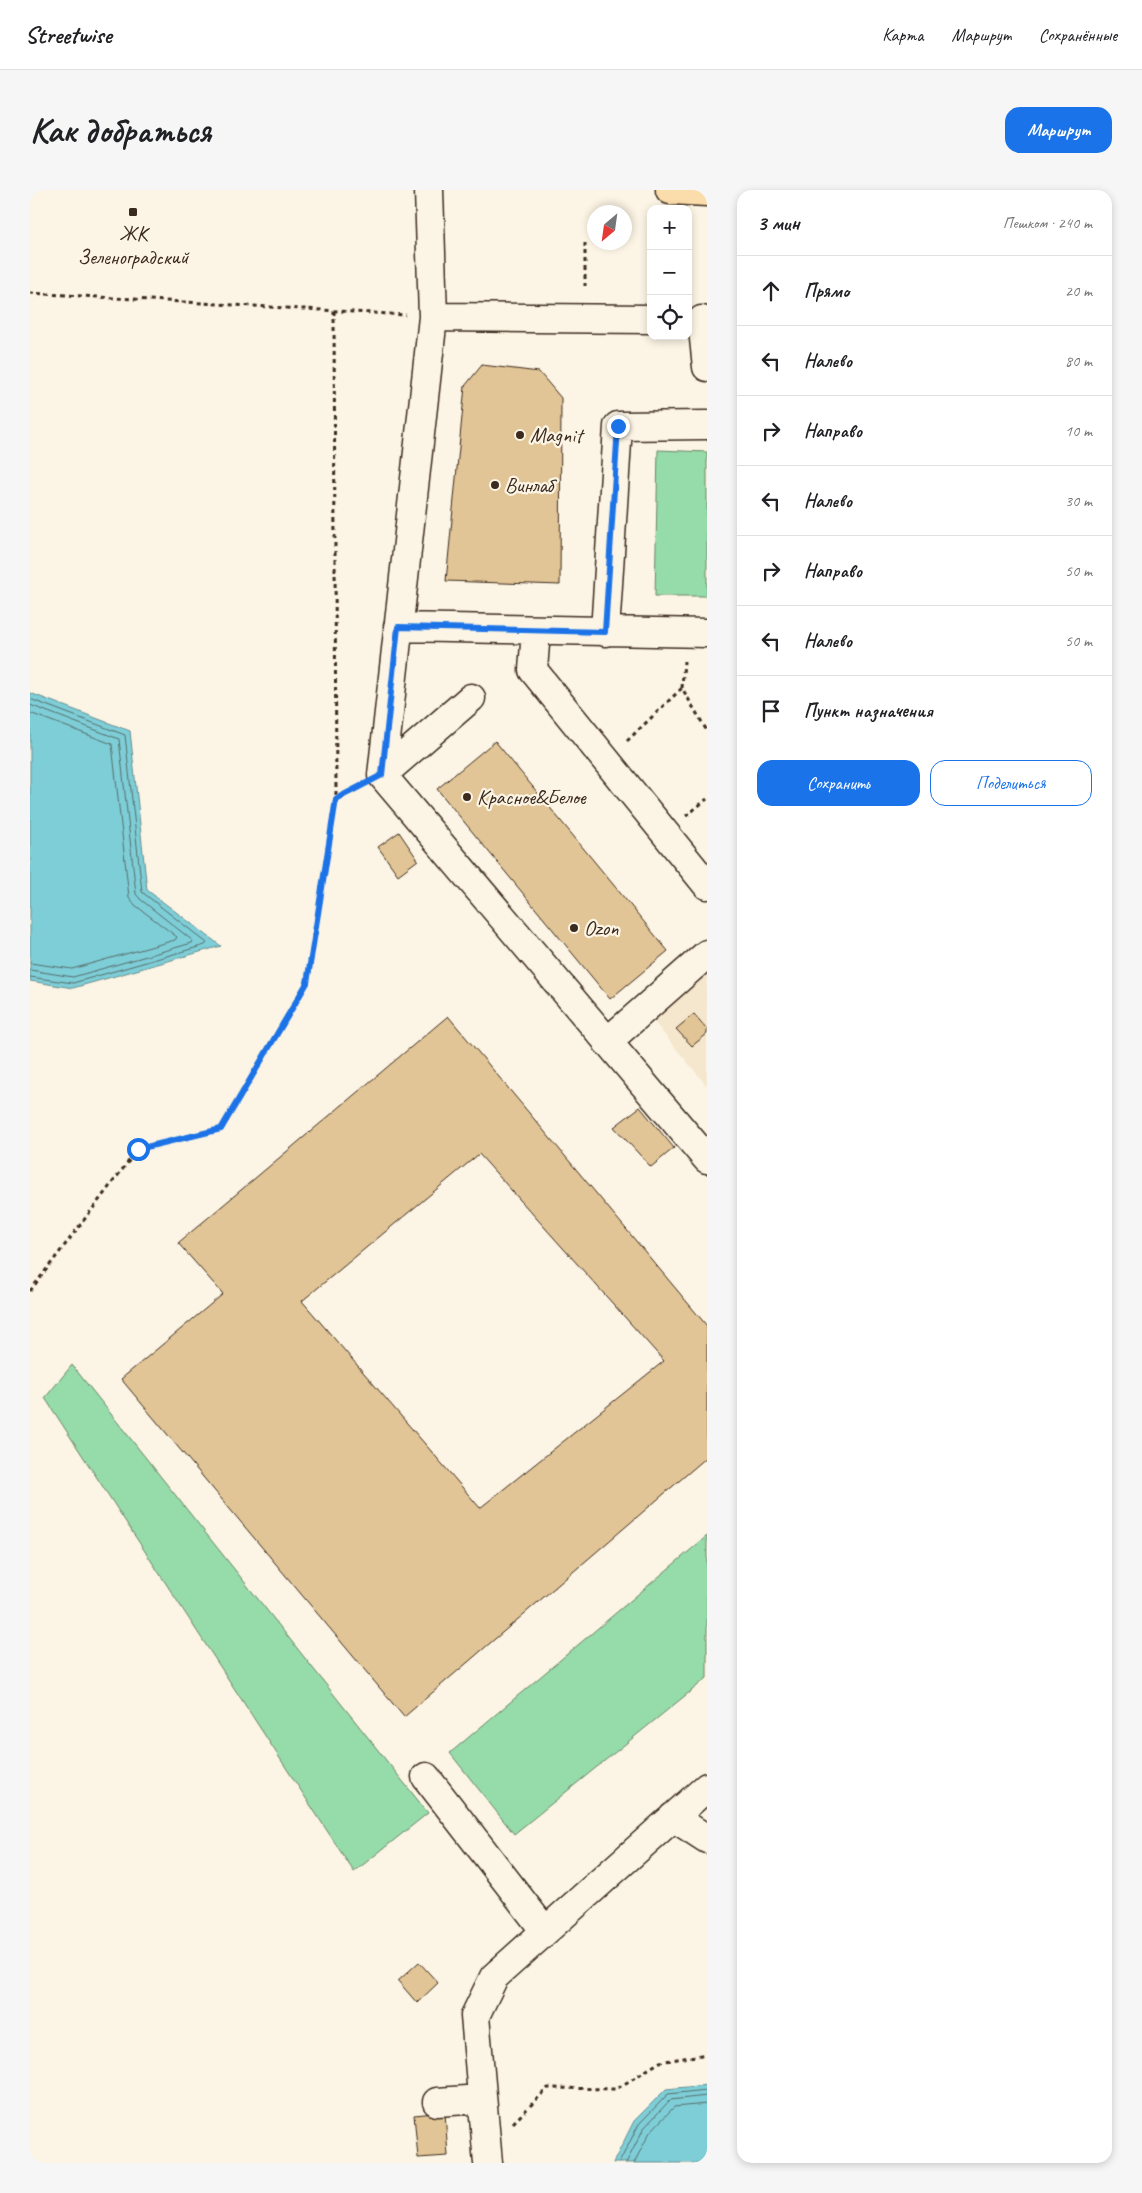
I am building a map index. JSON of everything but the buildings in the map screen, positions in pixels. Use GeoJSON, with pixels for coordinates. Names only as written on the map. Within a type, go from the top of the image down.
{"type":"FeatureCollection","features":[{"type":"Feature","properties":{"kind":"main road"},"geometry":{"type":"LineString","coordinates":[[670,190],[707,192]]}},
{"type":"Feature","properties":{"kind":"lane"},"geometry":{"type":"LineString","coordinates":[[429,190],[433,317],[382,775],[707,1159]]}},
{"type":"Feature","properties":{"kind":"lane"},"geometry":{"type":"LineString","coordinates":[[433,317],[647,319]]}},
{"type":"Feature","properties":{"kind":"lane"},"geometry":{"type":"LineString","coordinates":[[699,319],[707,367]]}},
{"type":"Feature","properties":{"kind":"lane"},"geometry":{"type":"LineString","coordinates":[[605,632],[618,426],[707,425]]}},
{"type":"Feature","properties":{"kind":"lane"},"geometry":{"type":"LineString","coordinates":[[398,627],[707,633]]}},
{"type":"Feature","properties":{"kind":"lane"},"geometry":{"type":"LineString","coordinates":[[536,631],[533,670],[707,885]]}},
{"type":"Feature","properties":{"kind":"lane"},"geometry":{"type":"LineString","coordinates":[[382,775],[471,698]]}},
{"type":"Feature","properties":{"kind":"lane"},"geometry":{"type":"LineString","coordinates":[[607,1042],[697,963]]}},
{"type":"Feature","properties":{"kind":"lane"},"geometry":{"type":"LineString","coordinates":[[426,1777],[545,1931]]}},
{"type":"Feature","properties":{"kind":"lane"},"geometry":{"type":"LineString","coordinates":[[488,2163],[475,2016],[494,1977],[707,1787]]}},
{"type":"Feature","properties":{"kind":"lane"},"geometry":{"type":"LineString","coordinates":[[672,1817],[707,1839]]}},
{"type":"Feature","properties":{"kind":"lane"},"geometry":{"type":"LineString","coordinates":[[437,2102],[481,2099]]}},
{"type":"Feature","properties":{"kind":"path"},"geometry":{"type":"LineString","coordinates":[[585,243],[585,286]]}},
{"type":"Feature","properties":{"kind":"path"},"geometry":{"type":"LineString","coordinates":[[30,293],[433,317]]}},
{"type":"Feature","properties":{"kind":"path"},"geometry":{"type":"LineString","coordinates":[[30,1291],[138,1149],[221,1129],[307,983],[336,799],[334,311]]}},
{"type":"Feature","properties":{"kind":"path"},"geometry":{"type":"LineString","coordinates":[[606,760],[682,688],[707,731]]}},
{"type":"Feature","properties":{"kind":"path"},"geometry":{"type":"LineString","coordinates":[[336,799],[382,775]]}},
{"type":"Feature","properties":{"kind":"path"},"geometry":{"type":"LineString","coordinates":[[510,2127],[548,2088],[616,2089],[660,2062],[707,2054]]}},
{"type":"Feature","properties":{"kind":"shaded area"},"geometry":{"type":"Polygon","coordinates":[[[707,970],[707,1086],[653,1021],[707,970]]]}},
{"type":"Feature","properties":{"kind":"green space"},"geometry":{"type":"Polygon","coordinates":[[[658,450],[707,452],[707,596],[655,596],[658,450]]]}},
{"type":"Feature","properties":{"kind":"green space"},"geometry":{"type":"Polygon","coordinates":[[[72,1365],[428,1813],[354,1872],[45,1398],[72,1365]]]}},
{"type":"Feature","properties":{"kind":"green space"},"geometry":{"type":"Polygon","coordinates":[[[707,1536],[707,1678],[514,1834],[450,1753],[707,1536]]]}},
{"type":"Feature","properties":{"kind":"water"},"geometry":{"type":"Polygon","coordinates":[[[30,693],[130,731],[147,890],[221,946],[73,988],[30,981],[30,693]]]}},
{"type":"Feature","properties":{"kind":"water"},"geometry":{"type":"Polygon","coordinates":[[[707,2085],[707,2163],[613,2163],[634,2121],[666,2089],[707,2085]]]}},
{"type":"Feature","properties":{"kind":"place","name":"ЖК Зеленоградский"},"geometry":{"type":"Point","coordinates":[133,212]}},
{"type":"Feature","properties":{"kind":"place","name":"Magnit"},"geometry":{"type":"Point","coordinates":[520,435]}},
{"type":"Feature","properties":{"kind":"place","name":"Винлаб"},"geometry":{"type":"Point","coordinates":[495,485]}},
{"type":"Feature","properties":{"kind":"place","name":"Красное&Белое"},"geometry":{"type":"Point","coordinates":[467,797]}},
{"type":"Feature","properties":{"kind":"place","name":"Ozon"},"geometry":{"type":"Point","coordinates":[574,928]}},
{"type":"Feature","properties":{"kind":"route"},"geometry":{"type":"LineString","coordinates":[[138,1149],[221,1129],[307,983],[336,799],[382,775],[398,627],[605,632],[618,426]]}}]}
